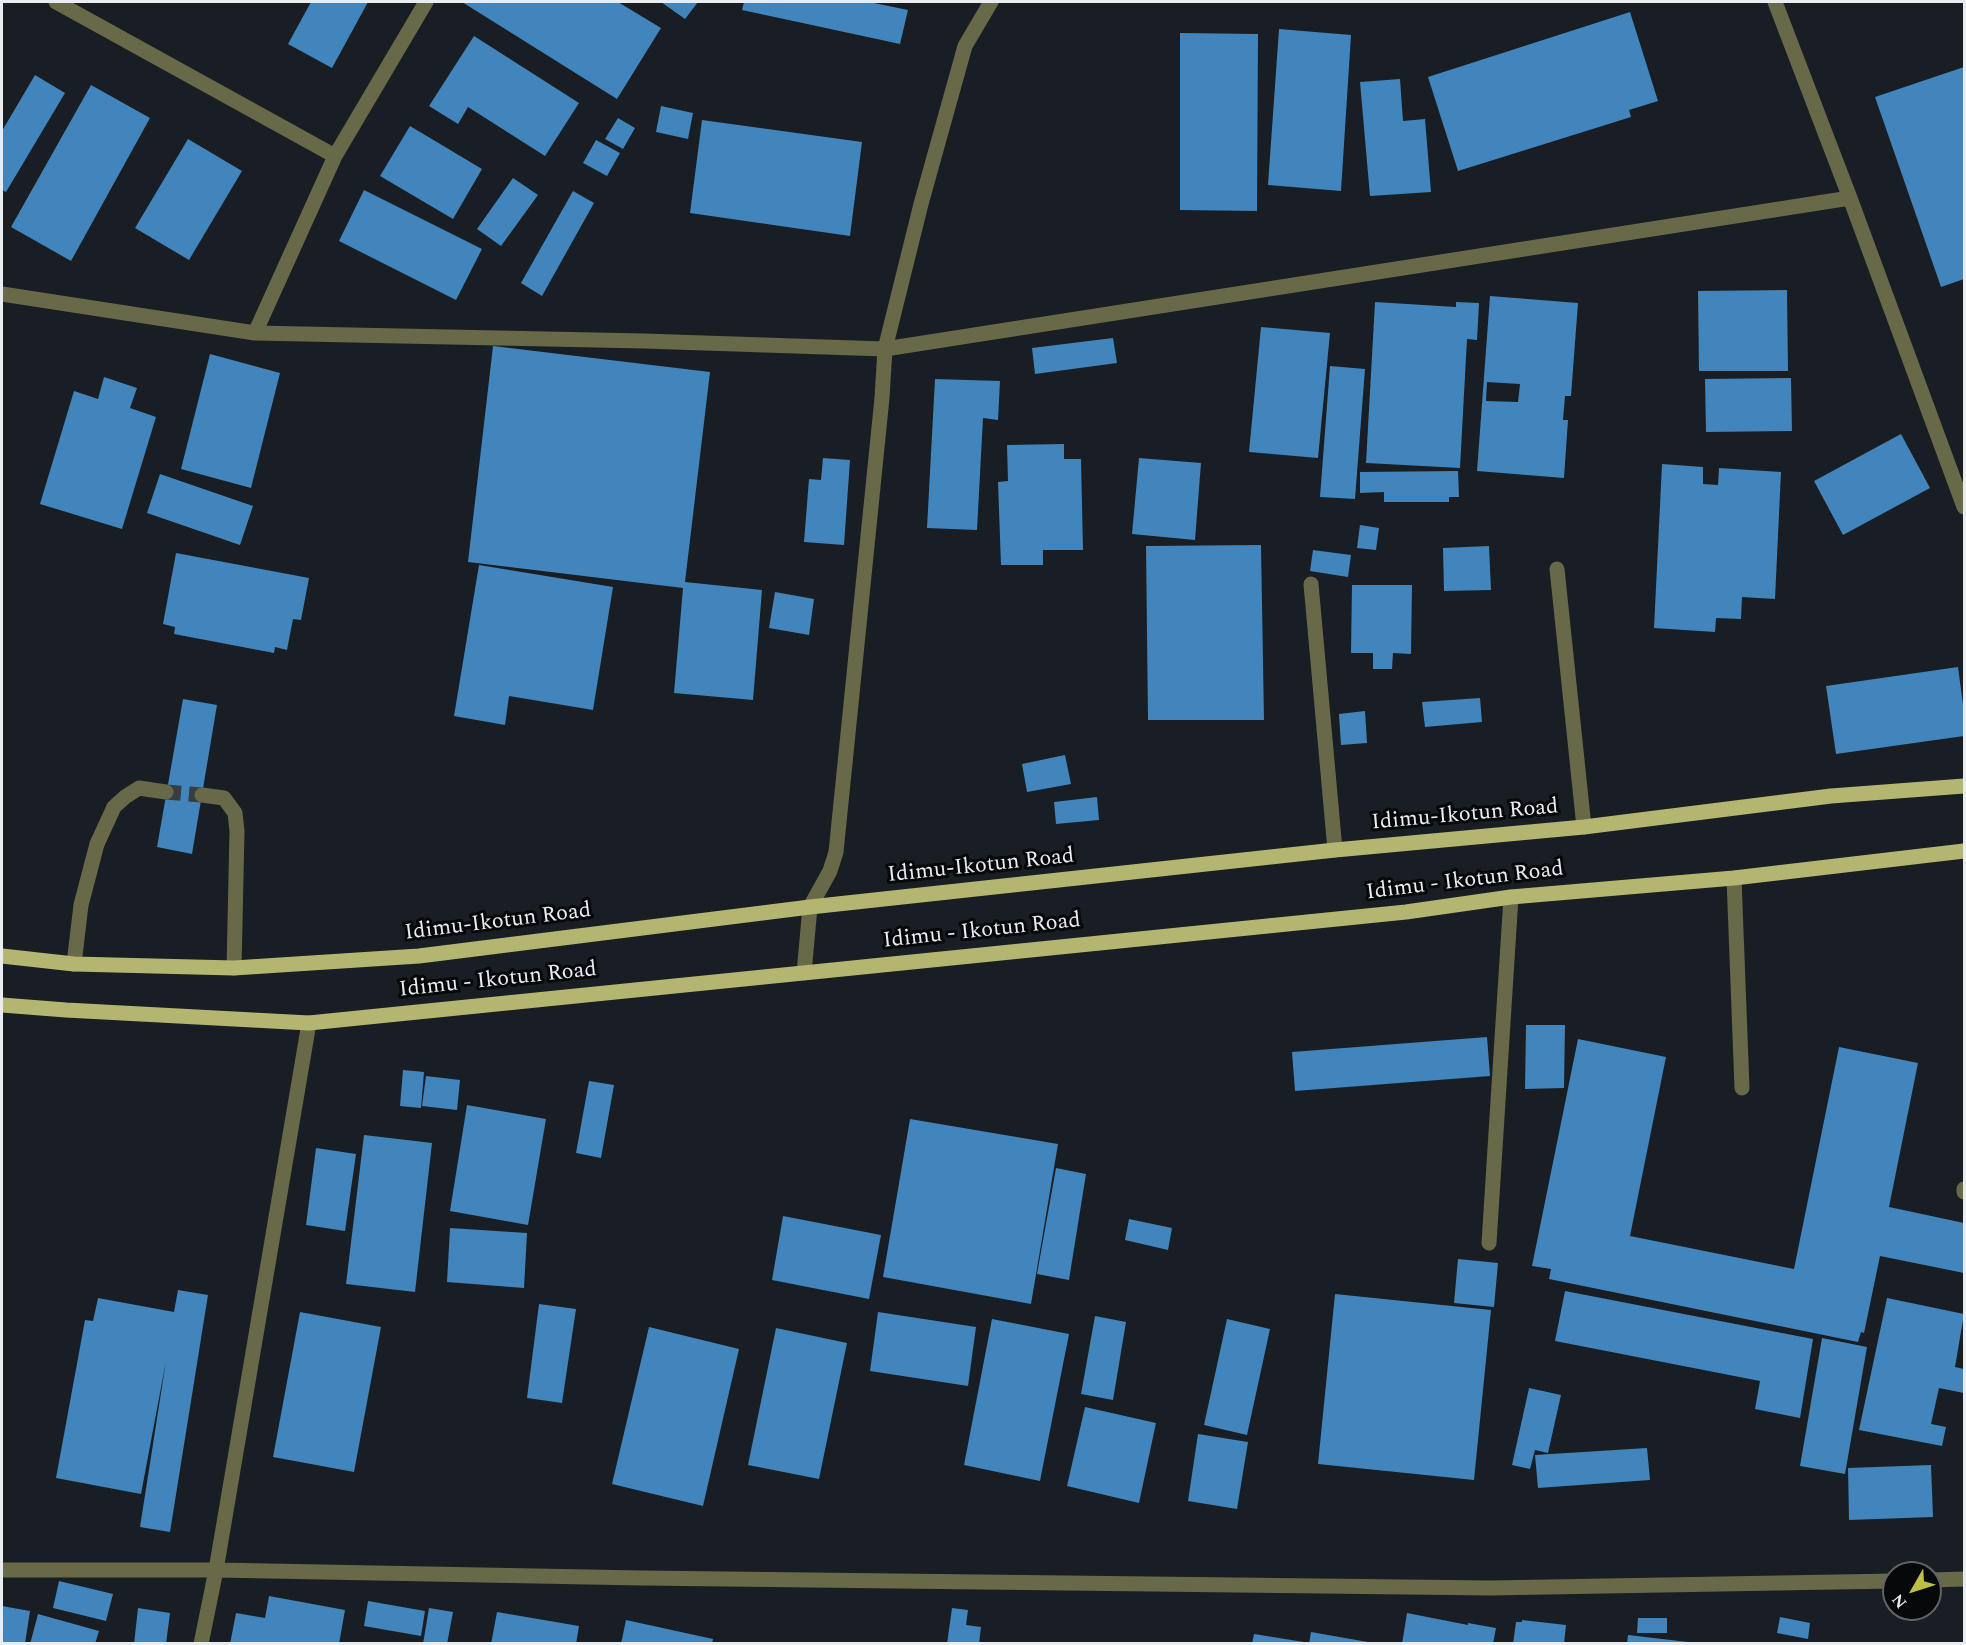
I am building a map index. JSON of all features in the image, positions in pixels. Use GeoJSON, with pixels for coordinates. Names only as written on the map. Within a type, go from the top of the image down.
{"type":"FeatureCollection","features":[{"type":"Feature","properties":{"kind":"main road","name":"Idimu-Ikotun Road"},"geometry":{"type":"LineString","coordinates":[[2,956],[74,964],[234,968],[419,956],[810,907],[1335,850],[1584,827],[1832,796],[1965,786]]}},
{"type":"Feature","properties":{"kind":"main road","name":"Idimu - Ikotun Road"},"geometry":{"type":"LineString","coordinates":[[2,1005],[309,1023],[1406,912],[1511,897],[1734,878],[1965,851]]}},
{"type":"Feature","properties":{"kind":"street"},"geometry":{"type":"LineString","coordinates":[[56,2],[335,156]]}},
{"type":"Feature","properties":{"kind":"street"},"geometry":{"type":"LineString","coordinates":[[255,333],[335,156],[426,2]]}},
{"type":"Feature","properties":{"kind":"street"},"geometry":{"type":"LineString","coordinates":[[804,973],[810,907],[830,871],[836,852],[885,349],[964,46],[991,2]]}},
{"type":"Feature","properties":{"kind":"street"},"geometry":{"type":"LineString","coordinates":[[1775,2],[1965,507]]}},
{"type":"Feature","properties":{"kind":"street"},"geometry":{"type":"LineString","coordinates":[[2,294],[255,333],[644,341],[885,349],[1850,198]]}},
{"type":"Feature","properties":{"kind":"street"},"geometry":{"type":"LineString","coordinates":[[1557,569],[1584,827]]}},
{"type":"Feature","properties":{"kind":"street"},"geometry":{"type":"LineString","coordinates":[[1311,584],[1335,850]]}},
{"type":"Feature","properties":{"kind":"street"},"geometry":{"type":"LineString","coordinates":[[74,964],[81,905],[97,844],[114,807],[124,797],[139,788],[166,792]]}},
{"type":"Feature","properties":{"kind":"street"},"geometry":{"type":"LineString","coordinates":[[202,795],[224,798],[235,813],[237,831],[234,968]]}},
{"type":"Feature","properties":{"kind":"street"},"geometry":{"type":"LineString","coordinates":[[1734,878],[1742,1089]]}},
{"type":"Feature","properties":{"kind":"street"},"geometry":{"type":"LineString","coordinates":[[1489,1243],[1511,897]]}},
{"type":"Feature","properties":{"kind":"street"},"geometry":{"type":"LineString","coordinates":[[201,1644],[216,1570],[309,1023]]}},
{"type":"Feature","properties":{"kind":"street"},"geometry":{"type":"LineString","coordinates":[[2,1570],[216,1570],[642,1578],[1490,1588],[1882,1581]]}},
{"type":"Feature","properties":{"kind":"street"},"geometry":{"type":"LineString","coordinates":[[1942,1580],[1965,1579]]}},
{"type":"Feature","properties":{"kind":"building"},"geometry":{"type":"Polygon","coordinates":[[[311,2],[368,2],[332,68],[288,44],[311,2]]]}},
{"type":"Feature","properties":{"kind":"building"},"geometry":{"type":"Polygon","coordinates":[[[462,2],[618,2],[661,28],[617,99],[462,2]]]}},
{"type":"Feature","properties":{"kind":"building"},"geometry":{"type":"Polygon","coordinates":[[[661,2],[698,2],[685,19],[661,2]]]}},
{"type":"Feature","properties":{"kind":"building"},"geometry":{"type":"Polygon","coordinates":[[[744,2],[869,2],[908,10],[900,44],[742,10],[744,2]]]}},
{"type":"Feature","properties":{"kind":"building"},"geometry":{"type":"Polygon","coordinates":[[[1630,12],[1658,101],[1629,110],[1631,117],[1458,171],[1428,77],[1630,12]]]}},
{"type":"Feature","properties":{"kind":"building"},"geometry":{"type":"Polygon","coordinates":[[[1279,29],[1351,35],[1341,191],[1268,185],[1279,29]]]}},
{"type":"Feature","properties":{"kind":"building"},"geometry":{"type":"Polygon","coordinates":[[[1180,33],[1258,34],[1257,211],[1180,210],[1180,33]]]}},
{"type":"Feature","properties":{"kind":"building"},"geometry":{"type":"Polygon","coordinates":[[[474,36],[579,103],[545,156],[468,107],[458,124],[429,106],[474,36]]]}},
{"type":"Feature","properties":{"kind":"building"},"geometry":{"type":"Polygon","coordinates":[[[1964,67],[1964,279],[1941,287],[1875,97],[1964,67]]]}},
{"type":"Feature","properties":{"kind":"building"},"geometry":{"type":"Polygon","coordinates":[[[35,75],[65,93],[6,192],[2,190],[2,131],[35,75]]]}},
{"type":"Feature","properties":{"kind":"building"},"geometry":{"type":"Polygon","coordinates":[[[1400,79],[1403,121],[1425,119],[1431,192],[1370,196],[1360,82],[1400,79]]]}},
{"type":"Feature","properties":{"kind":"building"},"geometry":{"type":"Polygon","coordinates":[[[91,85],[150,118],[71,261],[11,227],[91,85]]]}},
{"type":"Feature","properties":{"kind":"building"},"geometry":{"type":"Polygon","coordinates":[[[661,106],[693,113],[688,139],[656,132],[661,106]]]}},
{"type":"Feature","properties":{"kind":"building"},"geometry":{"type":"Polygon","coordinates":[[[618,118],[635,128],[623,149],[605,139],[618,118]]]}},
{"type":"Feature","properties":{"kind":"building"},"geometry":{"type":"Polygon","coordinates":[[[702,120],[862,142],[850,236],[690,213],[702,120]]]}},
{"type":"Feature","properties":{"kind":"building"},"geometry":{"type":"Polygon","coordinates":[[[410,126],[482,169],[453,219],[380,176],[410,126]]]}},
{"type":"Feature","properties":{"kind":"building"},"geometry":{"type":"Polygon","coordinates":[[[188,139],[242,171],[189,260],[135,228],[188,139]]]}},
{"type":"Feature","properties":{"kind":"building"},"geometry":{"type":"Polygon","coordinates":[[[596,140],[620,153],[607,176],[583,163],[596,140]]]}},
{"type":"Feature","properties":{"kind":"building"},"geometry":{"type":"Polygon","coordinates":[[[513,178],[538,195],[501,246],[477,229],[513,178]]]}},
{"type":"Feature","properties":{"kind":"building"},"geometry":{"type":"Polygon","coordinates":[[[364,190],[482,249],[456,300],[339,241],[364,190]]]}},
{"type":"Feature","properties":{"kind":"building"},"geometry":{"type":"Polygon","coordinates":[[[573,191],[594,203],[542,296],[521,283],[573,191]]]}},
{"type":"Feature","properties":{"kind":"building"},"geometry":{"type":"Polygon","coordinates":[[[1787,290],[1788,371],[1699,371],[1698,291],[1787,290]]]}},
{"type":"Feature","properties":{"kind":"building"},"geometry":{"type":"Polygon","coordinates":[[[1490,296],[1578,303],[1571,396],[1565,396],[1563,420],[1568,420],[1564,478],[1477,471],[1490,296]],[[1487,382],[1486,401],[1518,402],[1520,384],[1487,382]]]}},
{"type":"Feature","properties":{"kind":"building"},"geometry":{"type":"Polygon","coordinates":[[[1375,302],[1456,307],[1456,302],[1479,303],[1477,340],[1467,339],[1460,468],[1366,463],[1375,302]]]}},
{"type":"Feature","properties":{"kind":"building"},"geometry":{"type":"Polygon","coordinates":[[[1261,327],[1330,333],[1318,458],[1249,452],[1261,327]]]}},
{"type":"Feature","properties":{"kind":"building"},"geometry":{"type":"Polygon","coordinates":[[[1113,338],[1117,363],[1035,374],[1032,348],[1113,338]]]}},
{"type":"Feature","properties":{"kind":"building"},"geometry":{"type":"Polygon","coordinates":[[[493,346],[710,372],[685,582],[762,590],[753,700],[674,693],[683,588],[468,562],[493,346]]]}},
{"type":"Feature","properties":{"kind":"building"},"geometry":{"type":"Polygon","coordinates":[[[210,354],[280,373],[251,488],[181,469],[210,354]]]}},
{"type":"Feature","properties":{"kind":"building"},"geometry":{"type":"Polygon","coordinates":[[[1330,366],[1365,369],[1355,499],[1320,497],[1330,366]]]}},
{"type":"Feature","properties":{"kind":"building"},"geometry":{"type":"Polygon","coordinates":[[[104,377],[137,388],[130,408],[156,417],[122,529],[40,504],[74,391],[98,399],[104,377]]]}},
{"type":"Feature","properties":{"kind":"building"},"geometry":{"type":"Polygon","coordinates":[[[1791,378],[1792,431],[1706,432],[1705,379],[1791,378]]]}},
{"type":"Feature","properties":{"kind":"building"},"geometry":{"type":"Polygon","coordinates":[[[935,379],[1000,381],[998,420],[983,418],[977,530],[927,528],[935,379]]]}},
{"type":"Feature","properties":{"kind":"building"},"geometry":{"type":"Polygon","coordinates":[[[1901,434],[1930,488],[1843,535],[1814,481],[1901,434]]]}},
{"type":"Feature","properties":{"kind":"building"},"geometry":{"type":"Polygon","coordinates":[[[1064,444],[1064,459],[1081,459],[1083,550],[1043,550],[1043,565],[1001,565],[998,482],[1008,481],[1007,445],[1064,444]]]}},
{"type":"Feature","properties":{"kind":"building"},"geometry":{"type":"Polygon","coordinates":[[[823,458],[850,460],[844,545],[804,542],[809,479],[821,480],[823,458]]]}},
{"type":"Feature","properties":{"kind":"building"},"geometry":{"type":"Polygon","coordinates":[[[1139,458],[1201,463],[1195,540],[1132,534],[1139,458]]]}},
{"type":"Feature","properties":{"kind":"building"},"geometry":{"type":"Polygon","coordinates":[[[1662,464],[1703,467],[1703,484],[1718,485],[1719,468],[1781,472],[1775,599],[1742,597],[1741,619],[1716,618],[1715,632],[1654,628],[1662,464]]]}},
{"type":"Feature","properties":{"kind":"building"},"geometry":{"type":"Polygon","coordinates":[[[1458,471],[1459,497],[1449,497],[1449,502],[1384,502],[1384,492],[1360,493],[1360,472],[1458,471]]]}},
{"type":"Feature","properties":{"kind":"building"},"geometry":{"type":"Polygon","coordinates":[[[160,474],[253,506],[240,545],[147,513],[160,474]]]}},
{"type":"Feature","properties":{"kind":"building"},"geometry":{"type":"Polygon","coordinates":[[[1360,525],[1379,528],[1376,550],[1357,548],[1360,525]]]}},
{"type":"Feature","properties":{"kind":"building"},"geometry":{"type":"Polygon","coordinates":[[[1261,545],[1264,720],[1148,720],[1146,546],[1261,545]]]}},
{"type":"Feature","properties":{"kind":"building"},"geometry":{"type":"Polygon","coordinates":[[[1489,546],[1491,590],[1444,591],[1443,548],[1489,546]]]}},
{"type":"Feature","properties":{"kind":"building"},"geometry":{"type":"Polygon","coordinates":[[[1313,550],[1351,555],[1348,577],[1310,571],[1313,550]]]}},
{"type":"Feature","properties":{"kind":"building"},"geometry":{"type":"Polygon","coordinates":[[[176,553],[309,578],[301,620],[293,619],[287,650],[275,647],[274,653],[174,634],[175,627],[163,624],[176,553]]]}},
{"type":"Feature","properties":{"kind":"building"},"geometry":{"type":"Polygon","coordinates":[[[479,565],[613,587],[593,710],[509,696],[505,725],[454,716],[479,565]]]}},
{"type":"Feature","properties":{"kind":"building"},"geometry":{"type":"Polygon","coordinates":[[[1352,585],[1412,585],[1411,654],[1393,653],[1392,669],[1373,669],[1373,653],[1351,653],[1352,585]]]}},
{"type":"Feature","properties":{"kind":"building"},"geometry":{"type":"Polygon","coordinates":[[[775,592],[814,599],[809,635],[769,628],[775,592]]]}},
{"type":"Feature","properties":{"kind":"building"},"geometry":{"type":"Polygon","coordinates":[[[1958,667],[1964,712],[1964,736],[1836,754],[1826,686],[1958,667]]]}},
{"type":"Feature","properties":{"kind":"building"},"geometry":{"type":"Polygon","coordinates":[[[1480,698],[1482,722],[1425,727],[1422,702],[1480,698]]]}},
{"type":"Feature","properties":{"kind":"building"},"geometry":{"type":"Polygon","coordinates":[[[183,699],[217,705],[192,854],[157,847],[183,699]]]}},
{"type":"Feature","properties":{"kind":"building"},"geometry":{"type":"Polygon","coordinates":[[[1365,711],[1367,743],[1341,745],[1339,714],[1365,711]]]}},
{"type":"Feature","properties":{"kind":"building"},"geometry":{"type":"Polygon","coordinates":[[[1065,755],[1071,784],[1027,792],[1022,764],[1065,755]]]}},
{"type":"Feature","properties":{"kind":"building"},"geometry":{"type":"Polygon","coordinates":[[[1097,797],[1099,820],[1056,824],[1054,802],[1097,797]]]}},
{"type":"Feature","properties":{"kind":"building"},"geometry":{"type":"Polygon","coordinates":[[[1526,1025],[1565,1025],[1564,1088],[1525,1089],[1526,1025]]]}},
{"type":"Feature","properties":{"kind":"building"},"geometry":{"type":"Polygon","coordinates":[[[1487,1037],[1490,1076],[1295,1091],[1292,1052],[1487,1037]]]}},
{"type":"Feature","properties":{"kind":"building"},"geometry":{"type":"Polygon","coordinates":[[[1578,1039],[1666,1057],[1630,1236],[1794,1269],[1839,1047],[1918,1063],[1889,1207],[1964,1223],[1964,1273],[1880,1256],[1864,1333],[1861,1332],[1858,1342],[1549,1279],[1551,1269],[1532,1266],[1578,1039]]]}},
{"type":"Feature","properties":{"kind":"building"},"geometry":{"type":"Polygon","coordinates":[[[403,1070],[424,1072],[421,1108],[400,1106],[403,1070]]]}},
{"type":"Feature","properties":{"kind":"building"},"geometry":{"type":"Polygon","coordinates":[[[426,1076],[460,1080],[457,1110],[422,1106],[426,1076]]]}},
{"type":"Feature","properties":{"kind":"building"},"geometry":{"type":"Polygon","coordinates":[[[589,1081],[614,1085],[601,1158],[576,1153],[589,1081]]]}},
{"type":"Feature","properties":{"kind":"building"},"geometry":{"type":"Polygon","coordinates":[[[467,1105],[546,1119],[528,1225],[450,1211],[467,1105]]]}},
{"type":"Feature","properties":{"kind":"building"},"geometry":{"type":"Polygon","coordinates":[[[910,1119],[1058,1144],[1031,1304],[883,1277],[910,1119]]]}},
{"type":"Feature","properties":{"kind":"building"},"geometry":{"type":"Polygon","coordinates":[[[364,1135],[432,1143],[415,1292],[346,1284],[364,1135]]]}},
{"type":"Feature","properties":{"kind":"building"},"geometry":{"type":"Polygon","coordinates":[[[316,1148],[356,1154],[345,1231],[306,1225],[316,1148]]]}},
{"type":"Feature","properties":{"kind":"building"},"geometry":{"type":"Polygon","coordinates":[[[1056,1168],[1086,1174],[1069,1280],[1037,1274],[1056,1168]]]}},
{"type":"Feature","properties":{"kind":"building"},"geometry":{"type":"Polygon","coordinates":[[[783,1216],[881,1235],[869,1299],[772,1280],[783,1216]]]}},
{"type":"Feature","properties":{"kind":"building"},"geometry":{"type":"Polygon","coordinates":[[[1129,1219],[1172,1228],[1168,1250],[1125,1240],[1129,1219]]]}},
{"type":"Feature","properties":{"kind":"building"},"geometry":{"type":"Polygon","coordinates":[[[450,1228],[527,1233],[524,1288],[447,1282],[450,1228]]]}},
{"type":"Feature","properties":{"kind":"building"},"geometry":{"type":"Polygon","coordinates":[[[1458,1259],[1498,1263],[1494,1307],[1454,1303],[1458,1259]]]}},
{"type":"Feature","properties":{"kind":"building"},"geometry":{"type":"Polygon","coordinates":[[[178,1290],[208,1295],[170,1532],[140,1527],[166,1361],[141,1494],[56,1478],[85,1320],[93,1321],[98,1298],[174,1312],[178,1290]]]}},
{"type":"Feature","properties":{"kind":"building"},"geometry":{"type":"Polygon","coordinates":[[[1565,1291],[1813,1339],[1800,1418],[1755,1409],[1760,1381],[1555,1341],[1565,1291]]]}},
{"type":"Feature","properties":{"kind":"building"},"geometry":{"type":"Polygon","coordinates":[[[1335,1294],[1491,1310],[1474,1480],[1318,1464],[1335,1294]]]}},
{"type":"Feature","properties":{"kind":"building"},"geometry":{"type":"Polygon","coordinates":[[[1887,1298],[1964,1314],[1955,1367],[1964,1369],[1964,1393],[1939,1388],[1931,1424],[1946,1427],[1942,1446],[1859,1430],[1887,1298]]]}},
{"type":"Feature","properties":{"kind":"building"},"geometry":{"type":"Polygon","coordinates":[[[539,1304],[576,1309],[562,1403],[527,1398],[539,1304]]]}},
{"type":"Feature","properties":{"kind":"building"},"geometry":{"type":"Polygon","coordinates":[[[300,1312],[381,1327],[354,1472],[273,1457],[300,1312]]]}},
{"type":"Feature","properties":{"kind":"building"},"geometry":{"type":"Polygon","coordinates":[[[878,1312],[976,1327],[968,1386],[870,1371],[878,1312]]]}},
{"type":"Feature","properties":{"kind":"building"},"geometry":{"type":"Polygon","coordinates":[[[1095,1316],[1126,1322],[1113,1400],[1081,1394],[1095,1316]]]}},
{"type":"Feature","properties":{"kind":"building"},"geometry":{"type":"Polygon","coordinates":[[[992,1319],[1069,1334],[1040,1481],[964,1465],[992,1319]]]}},
{"type":"Feature","properties":{"kind":"building"},"geometry":{"type":"Polygon","coordinates":[[[1227,1319],[1270,1329],[1247,1435],[1204,1425],[1227,1319]]]}},
{"type":"Feature","properties":{"kind":"building"},"geometry":{"type":"Polygon","coordinates":[[[649,1327],[739,1349],[703,1506],[612,1484],[649,1327]]]}},
{"type":"Feature","properties":{"kind":"building"},"geometry":{"type":"Polygon","coordinates":[[[776,1328],[847,1343],[819,1479],[748,1465],[776,1328]]]}},
{"type":"Feature","properties":{"kind":"building"},"geometry":{"type":"Polygon","coordinates":[[[1822,1338],[1867,1347],[1845,1474],[1800,1466],[1822,1338]]]}},
{"type":"Feature","properties":{"kind":"building"},"geometry":{"type":"Polygon","coordinates":[[[1529,1388],[1561,1395],[1548,1453],[1535,1450],[1530,1469],[1512,1465],[1529,1388]]]}},
{"type":"Feature","properties":{"kind":"building"},"geometry":{"type":"Polygon","coordinates":[[[1085,1407],[1156,1423],[1139,1503],[1067,1486],[1085,1407]]]}},
{"type":"Feature","properties":{"kind":"building"},"geometry":{"type":"Polygon","coordinates":[[[1198,1434],[1248,1442],[1237,1509],[1188,1501],[1198,1434]]]}},
{"type":"Feature","properties":{"kind":"building"},"geometry":{"type":"Polygon","coordinates":[[[1647,1448],[1650,1480],[1538,1488],[1535,1455],[1647,1448]]]}},
{"type":"Feature","properties":{"kind":"building"},"geometry":{"type":"Polygon","coordinates":[[[1931,1465],[1933,1517],[1849,1520],[1848,1468],[1931,1465]]]}},
{"type":"Feature","properties":{"kind":"building"},"geometry":{"type":"Polygon","coordinates":[[[59,1581],[113,1594],[106,1621],[53,1608],[59,1581]]]}},
{"type":"Feature","properties":{"kind":"building"},"geometry":{"type":"Polygon","coordinates":[[[269,1596],[345,1610],[339,1644],[230,1644],[236,1613],[265,1618],[269,1596]]]}},
{"type":"Feature","properties":{"kind":"building"},"geometry":{"type":"Polygon","coordinates":[[[368,1601],[425,1611],[421,1636],[364,1626],[368,1601]]]}},
{"type":"Feature","properties":{"kind":"building"},"geometry":{"type":"Polygon","coordinates":[[[2,1606],[30,1611],[25,1644],[2,1644],[2,1606]]]}},
{"type":"Feature","properties":{"kind":"building"},"geometry":{"type":"Polygon","coordinates":[[[138,1608],[170,1613],[166,1644],[134,1644],[138,1608]]]}},
{"type":"Feature","properties":{"kind":"building"},"geometry":{"type":"Polygon","coordinates":[[[429,1608],[453,1612],[447,1644],[423,1644],[429,1608]]]}},
{"type":"Feature","properties":{"kind":"building"},"geometry":{"type":"Polygon","coordinates":[[[952,1608],[968,1610],[966,1625],[981,1627],[979,1644],[947,1644],[952,1608]]]}},
{"type":"Feature","properties":{"kind":"building"},"geometry":{"type":"Polygon","coordinates":[[[497,1612],[579,1626],[576,1644],[491,1644],[497,1612]]]}},
{"type":"Feature","properties":{"kind":"building"},"geometry":{"type":"Polygon","coordinates":[[[1407,1613],[1496,1628],[1493,1644],[1402,1644],[1407,1613]]]}},
{"type":"Feature","properties":{"kind":"building"},"geometry":{"type":"Polygon","coordinates":[[[38,1614],[99,1631],[95,1644],[30,1644],[38,1614]]]}},
{"type":"Feature","properties":{"kind":"building"},"geometry":{"type":"Polygon","coordinates":[[[1780,1617],[1810,1623],[1808,1639],[1777,1633],[1780,1617]]]}},
{"type":"Feature","properties":{"kind":"building"},"geometry":{"type":"Polygon","coordinates":[[[1638,1618],[1667,1618],[1667,1633],[1637,1633],[1638,1618]]]}},
{"type":"Feature","properties":{"kind":"building"},"geometry":{"type":"Polygon","coordinates":[[[626,1620],[713,1639],[712,1644],[621,1644],[626,1620]]]}},
{"type":"Feature","properties":{"kind":"building"},"geometry":{"type":"Polygon","coordinates":[[[1522,1620],[1566,1625],[1564,1644],[1513,1644],[1516,1622],[1522,1622],[1522,1620]]]}},
{"type":"Feature","properties":{"kind":"building"},"geometry":{"type":"Polygon","coordinates":[[[1311,1632],[1368,1642],[1368,1644],[1309,1644],[1311,1632]]]}},
{"type":"Feature","properties":{"kind":"building"},"geometry":{"type":"Polygon","coordinates":[[[1254,1634],[1304,1642],[1304,1644],[1252,1644],[1254,1634]]]}},
{"type":"Feature","properties":{"kind":"building"},"geometry":{"type":"Polygon","coordinates":[[[1628,1635],[1688,1642],[1688,1644],[1627,1644],[1628,1635]]]}},
{"type":"Feature","properties":{"kind":"tunnel"},"geometry":{"type":"LineString","coordinates":[[166,792],[202,795]]}}]}
